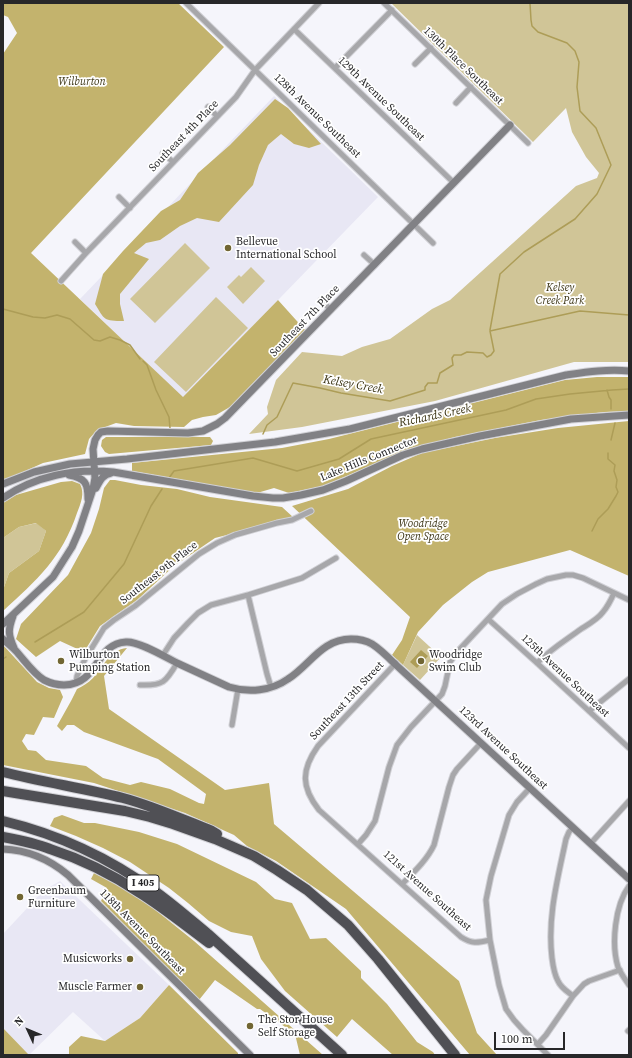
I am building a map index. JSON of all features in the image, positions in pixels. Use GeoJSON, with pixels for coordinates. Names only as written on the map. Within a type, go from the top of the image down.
{"type":"FeatureCollection","features":[{"type":"Feature","properties":{"kind":"highway"},"geometry":{"type":"LineString","coordinates":[[3,772],[121,798],[165,812],[212,831],[244,851]]}},
{"type":"Feature","properties":{"kind":"highway"},"geometry":{"type":"LineString","coordinates":[[3,777],[56,784]]}},
{"type":"Feature","properties":{"kind":"highway"},"geometry":{"type":"LineString","coordinates":[[3,791],[124,811],[150,817],[208,837],[254,856],[307,890],[343,920],[378,958],[455,1055]]}},
{"type":"Feature","properties":{"kind":"highway","name":"I 405"},"geometry":{"type":"LineString","coordinates":[[3,821],[80,847],[131,875],[156,892],[188,917],[342,1055]]}},
{"type":"Feature","properties":{"kind":"highway"},"geometry":{"type":"LineString","coordinates":[[3,837],[20,840],[50,849],[75,859],[116,879],[157,904],[262,982]]}},
{"type":"Feature","properties":{"kind":"street","name":"128th Avenue Southeast"},"geometry":{"type":"LineString","coordinates":[[186,3],[434,243]]}},
{"type":"Feature","properties":{"kind":"street","name":"Southeast 4th Place"},"geometry":{"type":"LineString","coordinates":[[61,281],[236,97],[255,70],[319,3]]}},
{"type":"Feature","properties":{"kind":"street","name":"130th Place Southeast"},"geometry":{"type":"LineString","coordinates":[[384,3],[528,143]]}},
{"type":"Feature","properties":{"kind":"street"},"geometry":{"type":"LineString","coordinates":[[335,68],[392,10]]}},
{"type":"Feature","properties":{"kind":"street","name":"129th Avenue Southeast"},"geometry":{"type":"LineString","coordinates":[[294,29],[454,183]]}},
{"type":"Feature","properties":{"kind":"street"},"geometry":{"type":"LineString","coordinates":[[415,64],[431,48]]}},
{"type":"Feature","properties":{"kind":"street"},"geometry":{"type":"LineString","coordinates":[[456,103],[471,87]]}},
{"type":"Feature","properties":{"kind":"street"},"geometry":{"type":"LineString","coordinates":[[208,107],[217,116]]}},
{"type":"Feature","properties":{"kind":"street","name":"Southeast 7th Place"},"geometry":{"type":"LineString","coordinates":[[88,503],[93,489],[95,471],[93,449],[98,434],[104,431],[188,433],[203,431],[217,424],[229,415],[510,125]]}},
{"type":"Feature","properties":{"kind":"street"},"geometry":{"type":"LineString","coordinates":[[163,153],[173,162]]}},
{"type":"Feature","properties":{"kind":"street"},"geometry":{"type":"LineString","coordinates":[[119,197],[130,208]]}},
{"type":"Feature","properties":{"kind":"street"},"geometry":{"type":"LineString","coordinates":[[75,242],[86,253]]}},
{"type":"Feature","properties":{"kind":"street"},"geometry":{"type":"LineString","coordinates":[[364,255],[375,265]]}},
{"type":"Feature","properties":{"kind":"street"},"geometry":{"type":"LineString","coordinates":[[321,300],[331,310]]}},
{"type":"Feature","properties":{"kind":"street"},"geometry":{"type":"LineString","coordinates":[[3,484],[24,475],[47,468],[94,461],[127,459],[283,441],[350,428],[566,375],[608,370],[629,371]]}},
{"type":"Feature","properties":{"kind":"street","name":"Lake Hills Connector"},"geometry":{"type":"LineString","coordinates":[[3,498],[18,489],[56,475],[95,471],[113,472],[253,496],[283,498],[333,487],[395,458],[422,449],[546,423],[589,417],[629,414]]}},
{"type":"Feature","properties":{"kind":"street"},"geometry":{"type":"LineString","coordinates":[[3,624],[53,577],[72,547],[88,503],[101,478],[106,474],[113,472]]}},
{"type":"Feature","properties":{"kind":"street"},"geometry":{"type":"LineString","coordinates":[[62,474],[78,477],[85,482],[88,491],[88,503]]}},
{"type":"Feature","properties":{"kind":"street","name":"Southeast 9th Place"},"geometry":{"type":"LineString","coordinates":[[76,683],[77,676],[85,659],[104,628],[135,606],[199,554],[217,543],[236,535],[292,520],[311,512]]}},
{"type":"Feature","properties":{"kind":"street"},"geometry":{"type":"LineString","coordinates":[[163,655],[180,631],[198,613],[211,605],[302,578],[336,558]]}},
{"type":"Feature","properties":{"kind":"street"},"geometry":{"type":"LineString","coordinates":[[358,844],[375,821],[389,767],[397,745],[411,727],[442,694],[450,662],[454,656],[502,604],[536,584],[559,575],[573,575],[592,581],[629,600]]}},
{"type":"Feature","properties":{"kind":"street"},"geometry":{"type":"LineString","coordinates":[[537,663],[557,645],[592,622],[602,613],[607,607],[614,593]]}},
{"type":"Feature","properties":{"kind":"street"},"geometry":{"type":"LineString","coordinates":[[3,639],[43,679],[55,684],[63,685],[83,681],[106,652],[120,643],[131,642],[163,655],[225,685],[238,689],[260,690],[271,687],[248,595]]}},
{"type":"Feature","properties":{"kind":"street"},"geometry":{"type":"LineString","coordinates":[[15,613],[9,627],[9,633],[16,652]]}},
{"type":"Feature","properties":{"kind":"street","name":"125th Avenue Southeast"},"geometry":{"type":"LineString","coordinates":[[488,618],[629,748]]}},
{"type":"Feature","properties":{"kind":"street","name":"123rd Avenue Southeast"},"geometry":{"type":"LineString","coordinates":[[271,687],[289,679],[330,644],[347,639],[360,639],[374,645],[396,663],[629,879]]}},
{"type":"Feature","properties":{"kind":"street"},"geometry":{"type":"LineString","coordinates":[[140,685],[152,686],[162,682],[168,677],[177,663]]}},
{"type":"Feature","properties":{"kind":"street","name":"Southeast 13th Street"},"geometry":{"type":"LineString","coordinates":[[305,777],[308,762],[318,746],[396,663]]}},
{"type":"Feature","properties":{"kind":"street"},"geometry":{"type":"LineString","coordinates":[[589,711],[629,679]]}},
{"type":"Feature","properties":{"kind":"street"},"geometry":{"type":"LineString","coordinates":[[232,725],[238,689]]}},
{"type":"Feature","properties":{"kind":"street"},"geometry":{"type":"LineString","coordinates":[[402,884],[426,858],[434,845],[453,775],[481,743]]}},
{"type":"Feature","properties":{"kind":"street","name":"121st Avenue Southeast"},"geometry":{"type":"LineString","coordinates":[[305,777],[307,791],[319,810],[402,884],[466,940],[476,943],[490,940]]}},
{"type":"Feature","properties":{"kind":"street"},"geometry":{"type":"LineString","coordinates":[[530,788],[516,802],[509,815],[491,876],[486,900],[490,940],[500,990],[506,1009],[523,1030],[548,1055]]}},
{"type":"Feature","properties":{"kind":"street"},"geometry":{"type":"LineString","coordinates":[[591,843],[629,801]]}},
{"type":"Feature","properties":{"kind":"street"},"geometry":{"type":"LineString","coordinates":[[573,827],[566,839],[554,898],[550,927],[550,948],[555,975],[558,982],[573,996]]}},
{"type":"Feature","properties":{"kind":"street","name":"118th Avenue Southeast"},"geometry":{"type":"LineString","coordinates":[[3,850],[21,851],[36,856],[52,864],[68,875],[250,1055]]}},
{"type":"Feature","properties":{"kind":"street"},"geometry":{"type":"LineString","coordinates":[[629,886],[625,892],[619,909],[615,931],[615,952],[620,970],[629,986]]}},
{"type":"Feature","properties":{"kind":"street"},"geometry":{"type":"LineString","coordinates":[[538,1044],[573,996],[580,989],[589,981],[620,970]]}},
{"type":"Feature","properties":{"kind":"shaded area","name":"Bellevue International School"},"geometry":{"type":"Polygon","coordinates":[[[274,96],[378,197],[183,398],[80,299],[274,96]]]}},
{"type":"Feature","properties":{"kind":"shaded area"},"geometry":{"type":"Polygon","coordinates":[[[421,650],[428,656],[417,668],[410,662],[421,650]]]}},
{"type":"Feature","properties":{"kind":"shaded area"},"geometry":{"type":"Polygon","coordinates":[[[60,881],[169,985],[140,1018],[105,1041],[73,1012],[29,1055],[3,1028],[3,934],[44,890],[60,881]]]}},
{"type":"Feature","properties":{"kind":"green space","name":"Wilburton"},"geometry":{"type":"Polygon","coordinates":[[[3,3],[178,3],[224,47],[31,253],[183,397],[278,300],[305,330],[230,407],[216,415],[192,420],[184,427],[134,426],[116,423],[97,430],[89,439],[85,454],[43,463],[3,481],[3,54],[17,33],[8,17],[3,15],[3,3]]]}},
{"type":"Feature","properties":{"kind":"green space","name":"Kelsey Creek Park"},"geometry":{"type":"Polygon","coordinates":[[[391,3],[629,3],[629,362],[574,362],[435,401],[302,427],[249,434],[268,414],[267,407],[276,380],[302,352],[342,356],[362,347],[390,339],[432,309],[450,300],[576,186],[597,178],[599,173],[586,157],[572,132],[566,108],[533,142],[391,3]]]}},
{"type":"Feature","properties":{"kind":"green space"},"geometry":{"type":"Polygon","coordinates":[[[275,99],[288,108],[321,144],[309,148],[294,144],[281,134],[268,145],[259,165],[253,185],[219,222],[197,218],[180,226],[160,240],[146,243],[134,253],[149,259],[120,294],[120,304],[124,321],[112,321],[105,318],[95,304],[103,274],[161,211],[180,200],[198,173],[230,145],[275,99]]]}},
{"type":"Feature","properties":{"kind":"green space"},"geometry":{"type":"Polygon","coordinates":[[[185,243],[210,268],[155,323],[130,299],[185,243]]]}},
{"type":"Feature","properties":{"kind":"green space"},"geometry":{"type":"Polygon","coordinates":[[[251,267],[265,281],[243,304],[227,287],[239,275],[241,277],[251,267]]]}},
{"type":"Feature","properties":{"kind":"green space"},"geometry":{"type":"Polygon","coordinates":[[[216,297],[248,328],[186,392],[154,362],[216,297]]]}},
{"type":"Feature","properties":{"kind":"green space"},"geometry":{"type":"Polygon","coordinates":[[[597,377],[629,377],[629,411],[604,412],[541,420],[455,437],[404,451],[323,486],[289,493],[274,488],[257,493],[132,471],[132,463],[282,448],[329,439],[565,380],[597,377]]]}},
{"type":"Feature","properties":{"kind":"green space","name":"Woodridge Open Space"},"geometry":{"type":"Polygon","coordinates":[[[629,421],[629,576],[570,550],[488,572],[472,582],[443,605],[418,632],[403,665],[392,655],[402,640],[410,617],[292,506],[348,489],[392,466],[422,453],[495,438],[558,428],[629,421]]]}},
{"type":"Feature","properties":{"kind":"green space"},"geometry":{"type":"Polygon","coordinates":[[[106,437],[210,437],[213,441],[211,445],[109,454],[105,452],[101,446],[102,440],[106,437]]]}},
{"type":"Feature","properties":{"kind":"green space"},"geometry":{"type":"Polygon","coordinates":[[[110,480],[177,489],[210,497],[282,507],[294,518],[215,538],[174,566],[137,600],[100,626],[84,652],[60,641],[36,657],[16,639],[21,624],[68,575],[91,533],[104,488],[110,480]]]}},
{"type":"Feature","properties":{"kind":"green space"},"geometry":{"type":"Polygon","coordinates":[[[72,481],[80,484],[82,498],[71,529],[64,543],[47,567],[27,589],[3,611],[3,590],[9,573],[39,551],[46,531],[36,523],[19,527],[3,538],[3,503],[16,495],[61,482],[72,481]]]}},
{"type":"Feature","properties":{"kind":"green space"},"geometry":{"type":"Polygon","coordinates":[[[37,523],[46,531],[39,551],[9,573],[3,590],[3,538],[19,527],[37,523]]]}},
{"type":"Feature","properties":{"kind":"green space","name":"Woodridge Swim Club"},"geometry":{"type":"Polygon","coordinates":[[[417,635],[441,657],[420,680],[403,665],[417,635]]]}},
{"type":"Feature","properties":{"kind":"green space"},"geometry":{"type":"Polygon","coordinates":[[[3,645],[37,682],[49,688],[60,690],[63,697],[54,718],[43,717],[34,735],[26,734],[22,741],[28,750],[36,751],[46,760],[86,766],[103,778],[130,785],[141,782],[170,789],[204,804],[206,794],[158,759],[84,732],[74,725],[67,725],[62,731],[57,726],[77,689],[93,678],[111,655],[121,649],[127,648],[104,676],[109,709],[225,790],[269,783],[274,824],[459,981],[477,1033],[497,1055],[470,1055],[346,909],[276,861],[247,846],[234,835],[185,813],[94,783],[3,765],[3,645]]]}},
{"type":"Feature","properties":{"kind":"green space"},"geometry":{"type":"Polygon","coordinates":[[[62,815],[84,823],[95,823],[139,832],[177,844],[256,882],[275,899],[292,903],[310,939],[326,938],[361,971],[361,978],[387,1004],[417,1042],[433,1052],[435,1055],[393,1055],[352,1019],[337,1037],[285,991],[261,959],[252,936],[231,932],[209,921],[169,888],[130,862],[103,848],[50,826],[54,818],[62,815]]]}},
{"type":"Feature","properties":{"kind":"green space"},"geometry":{"type":"Polygon","coordinates":[[[94,873],[121,887],[153,908],[194,941],[323,1055],[300,1055],[295,1034],[215,980],[199,1000],[101,901],[107,888],[91,879],[94,873]]]}},
{"type":"Feature","properties":{"kind":"green space"},"geometry":{"type":"Polygon","coordinates":[[[169,985],[238,1053],[238,1055],[69,1055],[69,1047],[81,1036],[105,1041],[140,1018],[169,985]]]}},
{"type":"Feature","properties":{"kind":"green space"},"geometry":{"type":"Polygon","coordinates":[[[3,1028],[29,1055],[3,1055],[3,1028]]]}},
{"type":"Feature","properties":{"kind":"waterway"},"geometry":{"type":"LineString","coordinates":[[490,330],[500,274],[524,252],[575,219],[597,194],[611,165],[596,128],[580,111],[577,87],[579,62],[575,51],[567,43],[538,32],[532,26],[530,3]]}},
{"type":"Feature","properties":{"kind":"waterway"},"geometry":{"type":"LineString","coordinates":[[3,309],[33,317],[45,318],[57,315],[70,319],[94,340],[100,341],[110,337],[130,345],[140,359]]}},
{"type":"Feature","properties":{"kind":"waterway","name":"Kelsey Creek"},"geometry":{"type":"LineString","coordinates":[[263,434],[267,425],[277,417],[293,383],[390,401],[425,390],[428,383],[437,383],[440,373],[453,365],[452,358],[454,355],[461,355],[467,352],[483,353],[487,357],[491,355],[494,351],[490,331],[580,311],[629,315]]}},
{"type":"Feature","properties":{"kind":"waterway"},"geometry":{"type":"LineString","coordinates":[[143,361],[147,365],[156,390],[169,417],[170,428]]}},
{"type":"Feature","properties":{"kind":"waterway","name":"Richards Creek"},"geometry":{"type":"LineString","coordinates":[[169,478],[174,471],[253,458],[297,471],[339,459],[371,439],[506,410],[536,399],[570,394],[629,389]]}},
{"type":"Feature","properties":{"kind":"waterway"},"geometry":{"type":"LineString","coordinates":[[607,390],[611,400],[611,409]]}},
{"type":"Feature","properties":{"kind":"waterway"},"geometry":{"type":"LineString","coordinates":[[611,440],[615,423]]}},
{"type":"Feature","properties":{"kind":"waterway"},"geometry":{"type":"LineString","coordinates":[[592,531],[598,519],[608,509],[618,492],[616,487],[617,480],[614,471],[615,465],[608,459],[608,453]]}},
{"type":"Feature","properties":{"kind":"waterway","name":"Kelsey Creek"},"geometry":{"type":"LineString","coordinates":[[35,642],[84,612],[124,564],[151,506],[162,489]]}},
{"type":"Feature","properties":{"kind":"place","name":"Bellevue International School"},"geometry":{"type":"Point","coordinates":[228,248]}},
{"type":"Feature","properties":{"kind":"place","name":"Wilburton Pumping Station"},"geometry":{"type":"Point","coordinates":[61,661]}},
{"type":"Feature","properties":{"kind":"place","name":"Woodridge Swim Club"},"geometry":{"type":"Point","coordinates":[421,661]}},
{"type":"Feature","properties":{"kind":"place","name":"Greenbaum Furniture"},"geometry":{"type":"Point","coordinates":[20,897]}},
{"type":"Feature","properties":{"kind":"place","name":"Musicworks"},"geometry":{"type":"Point","coordinates":[130,959]}},
{"type":"Feature","properties":{"kind":"place","name":"Muscle Farmer"},"geometry":{"type":"Point","coordinates":[140,987]}},
{"type":"Feature","properties":{"kind":"place","name":"The Stor House Self Storage"},"geometry":{"type":"Point","coordinates":[250,1026]}}]}
